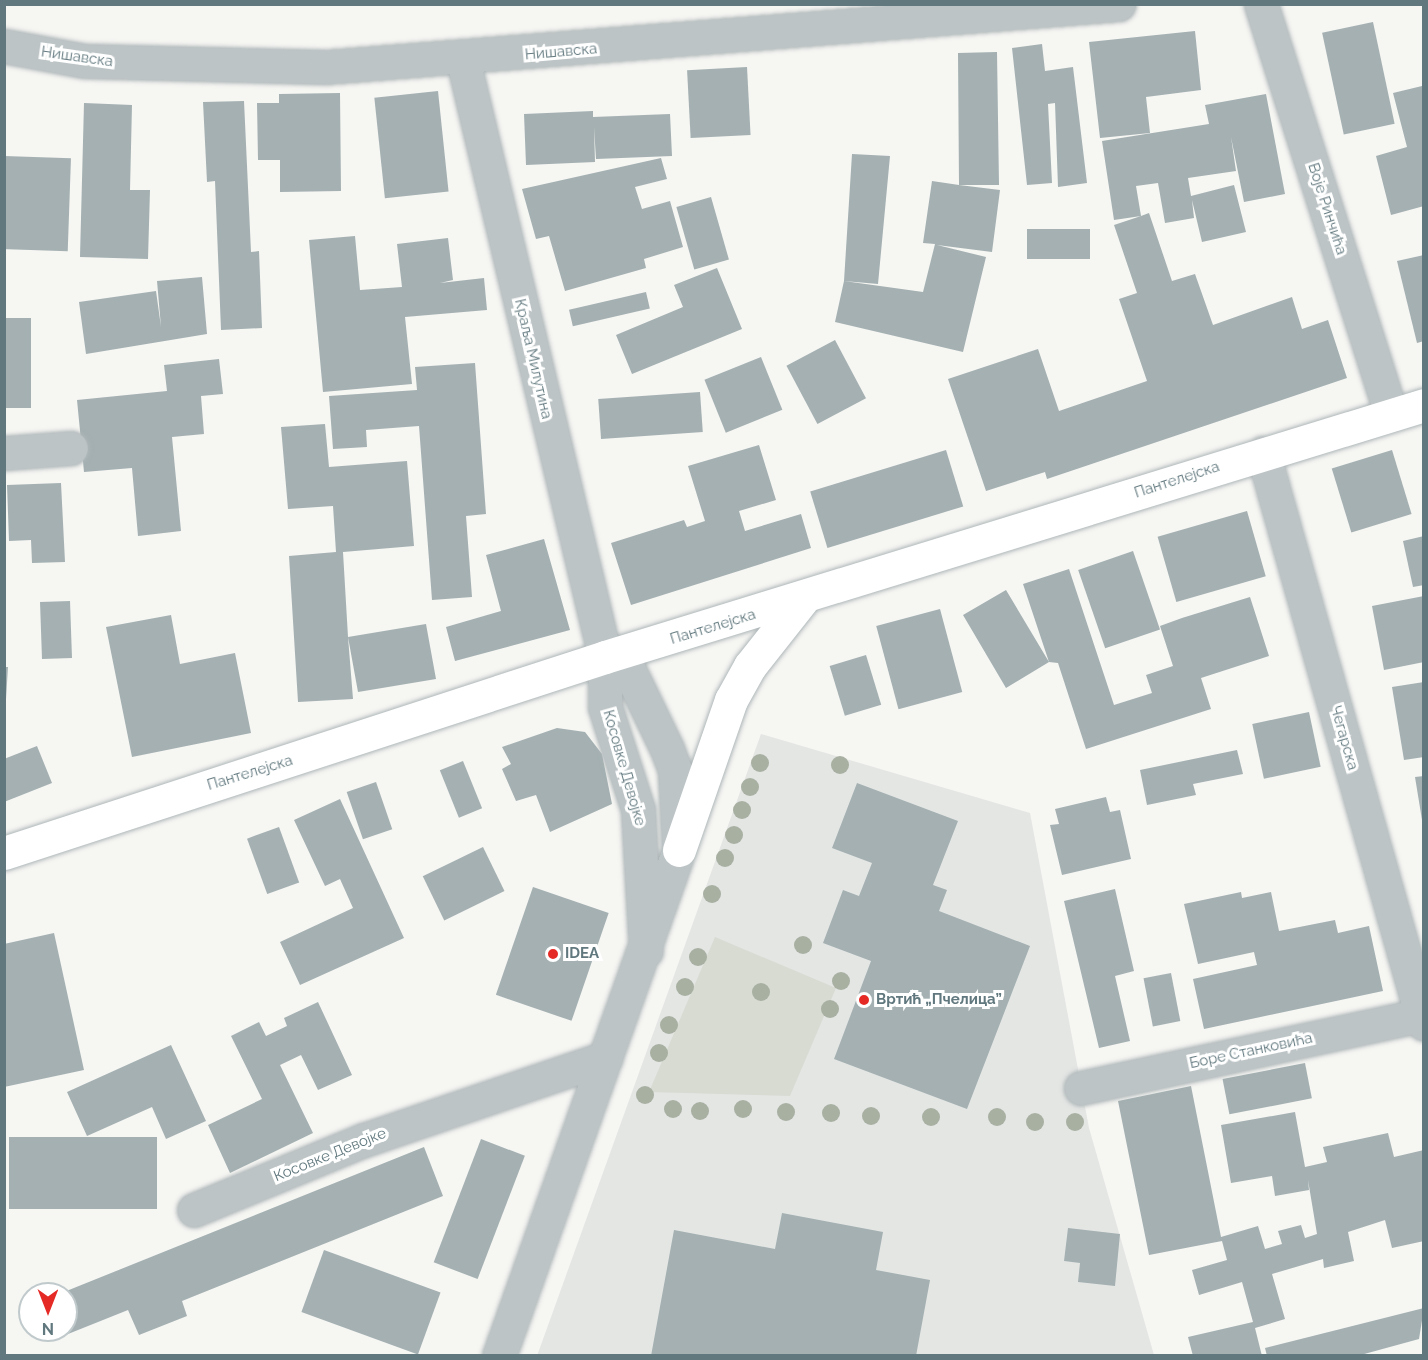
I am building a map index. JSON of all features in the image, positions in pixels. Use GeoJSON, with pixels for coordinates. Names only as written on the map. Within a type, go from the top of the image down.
{"type":"FeatureCollection","features":[{"type":"Feature","properties":{"kind":"main road","name":"Пантелејска"},"geometry":{"type":"LineString","coordinates":[[4,853],[605,657],[802,599],[1391,413],[1424,405]]}},
{"type":"Feature","properties":{"kind":"main road"},"geometry":{"type":"LineString","coordinates":[[679,850],[731,700],[750,666],[802,599]]}},
{"type":"Feature","properties":{"kind":"street","name":"Нишавска"},"geometry":{"type":"LineString","coordinates":[[4,45],[85,61],[180,67],[463,60],[1119,4]]}},
{"type":"Feature","properties":{"kind":"street","name":"Воје Ринчића"},"geometry":{"type":"LineString","coordinates":[[1261,4],[1391,413]]}},
{"type":"Feature","properties":{"kind":"street","name":"Краља Милутина"},"geometry":{"type":"LineString","coordinates":[[463,60],[605,657]]}},
{"type":"Feature","properties":{"kind":"street"},"geometry":{"type":"LineString","coordinates":[[4,453],[70,448]]}},
{"type":"Feature","properties":{"kind":"street","name":"Чегарска"},"geometry":{"type":"LineString","coordinates":[[1263,453],[1422,1020]]}},
{"type":"Feature","properties":{"kind":"street","name":"Косовке Девојке"},"geometry":{"type":"LineString","coordinates":[[499,1356],[605,1058],[646,951],[679,850],[675,770],[667,748],[628,669],[605,657],[605,707],[642,835],[646,951]]}},
{"type":"Feature","properties":{"kind":"street","name":"Боре Станковића"},"geometry":{"type":"LineString","coordinates":[[1081,1088],[1422,1020]]}},
{"type":"Feature","properties":{"kind":"street","name":"Косовке Девојке"},"geometry":{"type":"LineString","coordinates":[[194,1210],[364,1140],[605,1058]]}},
{"type":"Feature","properties":{"kind":"shaded area"},"geometry":{"type":"Polygon","coordinates":[[[761,734],[1030,813],[1089,1128],[1154,1355],[537,1356],[761,734]]]}},
{"type":"Feature","properties":{"kind":"shaded area"},"geometry":{"type":"Polygon","coordinates":[[[715,937],[836,988],[790,1096],[649,1092],[715,937]]]}},
{"type":"Feature","properties":{"kind":"building"},"geometry":{"type":"Polygon","coordinates":[[[1373,22],[1395,124],[1344,135],[1322,33],[1373,22]]]}},
{"type":"Feature","properties":{"kind":"building"},"geometry":{"type":"Polygon","coordinates":[[[1195,31],[1201,90],[1146,97],[1150,133],[1100,138],[1089,42],[1195,31]]]}},
{"type":"Feature","properties":{"kind":"building"},"geometry":{"type":"Polygon","coordinates":[[[1042,44],[1045,71],[1073,67],[1087,183],[1058,187],[1055,103],[1048,104],[1052,183],[1027,185],[1012,48],[1042,44]]]}},
{"type":"Feature","properties":{"kind":"building"},"geometry":{"type":"Polygon","coordinates":[[[997,52],[999,185],[959,185],[958,53],[997,52]]]}},
{"type":"Feature","properties":{"kind":"building"},"geometry":{"type":"Polygon","coordinates":[[[747,67],[751,135],[691,138],[687,70],[747,67]]]}},
{"type":"Feature","properties":{"kind":"building"},"geometry":{"type":"Polygon","coordinates":[[[1422,86],[1424,206],[1391,215],[1376,156],[1407,147],[1393,93],[1422,86]]]}},
{"type":"Feature","properties":{"kind":"building"},"geometry":{"type":"Polygon","coordinates":[[[438,91],[449,191],[385,198],[374,98],[438,91]]]}},
{"type":"Feature","properties":{"kind":"building"},"geometry":{"type":"Polygon","coordinates":[[[340,93],[341,191],[280,192],[280,160],[258,160],[257,103],[279,103],[279,94],[340,93]]]}},
{"type":"Feature","properties":{"kind":"building"},"geometry":{"type":"Polygon","coordinates":[[[1266,94],[1285,194],[1244,202],[1231,137],[1236,171],[1188,178],[1191,196],[1234,185],[1246,232],[1202,242],[1192,200],[1194,218],[1165,223],[1158,183],[1136,186],[1141,216],[1114,220],[1102,141],[1209,124],[1205,105],[1266,94]]]}},
{"type":"Feature","properties":{"kind":"building"},"geometry":{"type":"Polygon","coordinates":[[[244,101],[251,252],[259,251],[262,328],[221,330],[215,181],[207,182],[203,102],[244,101]]]}},
{"type":"Feature","properties":{"kind":"building"},"geometry":{"type":"Polygon","coordinates":[[[84,103],[132,105],[130,190],[150,190],[148,259],[80,257],[84,103]]]}},
{"type":"Feature","properties":{"kind":"building"},"geometry":{"type":"Polygon","coordinates":[[[593,111],[593,117],[670,114],[672,156],[596,159],[594,127],[595,162],[526,165],[524,114],[593,111]]]}},
{"type":"Feature","properties":{"kind":"building"},"geometry":{"type":"Polygon","coordinates":[[[852,154],[890,156],[878,284],[844,281],[852,154]]]}},
{"type":"Feature","properties":{"kind":"building"},"geometry":{"type":"Polygon","coordinates":[[[4,156],[71,158],[68,251],[4,249],[4,156]]]}},
{"type":"Feature","properties":{"kind":"building"},"geometry":{"type":"Polygon","coordinates":[[[661,158],[667,179],[635,187],[642,209],[670,201],[683,247],[644,259],[646,268],[565,291],[549,236],[536,239],[522,189],[661,158]]]}},
{"type":"Feature","properties":{"kind":"building"},"geometry":{"type":"Polygon","coordinates":[[[932,181],[1000,190],[992,252],[937,245],[986,257],[963,352],[835,322],[844,281],[923,292],[935,244],[923,243],[932,181]]]}},
{"type":"Feature","properties":{"kind":"building"},"geometry":{"type":"Polygon","coordinates":[[[711,197],[729,259],[694,269],[676,207],[711,197]]]}},
{"type":"Feature","properties":{"kind":"building"},"geometry":{"type":"Polygon","coordinates":[[[1149,213],[1172,281],[1195,274],[1213,325],[1292,297],[1302,329],[1328,320],[1347,378],[1047,479],[1045,472],[986,491],[948,379],[1038,349],[1059,411],[1147,381],[1119,299],[1137,293],[1114,225],[1149,213]]]}},
{"type":"Feature","properties":{"kind":"building"},"geometry":{"type":"Polygon","coordinates":[[[1027,229],[1090,229],[1090,259],[1027,259],[1027,229]]]}},
{"type":"Feature","properties":{"kind":"building"},"geometry":{"type":"Polygon","coordinates":[[[355,236],[360,290],[402,287],[397,244],[448,238],[453,280],[440,283],[484,278],[487,310],[405,317],[412,384],[323,392],[309,240],[355,236]]]}},
{"type":"Feature","properties":{"kind":"building"},"geometry":{"type":"Polygon","coordinates":[[[1424,255],[1424,341],[1417,343],[1397,261],[1424,255]]]}},
{"type":"Feature","properties":{"kind":"building"},"geometry":{"type":"Polygon","coordinates":[[[717,268],[742,329],[632,374],[616,335],[683,307],[674,285],[717,268]]]}},
{"type":"Feature","properties":{"kind":"building"},"geometry":{"type":"Polygon","coordinates":[[[202,277],[207,334],[86,354],[79,302],[156,291],[161,327],[157,281],[202,277]]]}},
{"type":"Feature","properties":{"kind":"building"},"geometry":{"type":"Polygon","coordinates":[[[646,292],[650,309],[573,326],[569,310],[646,292]]]}},
{"type":"Feature","properties":{"kind":"building"},"geometry":{"type":"Polygon","coordinates":[[[4,318],[31,318],[31,408],[4,408],[4,318]]]}},
{"type":"Feature","properties":{"kind":"building"},"geometry":{"type":"Polygon","coordinates":[[[835,340],[866,398],[817,424],[786,366],[835,340]]]}},
{"type":"Feature","properties":{"kind":"building"},"geometry":{"type":"Polygon","coordinates":[[[761,357],[782,410],[726,433],[704,380],[761,357]]]}},
{"type":"Feature","properties":{"kind":"building"},"geometry":{"type":"Polygon","coordinates":[[[219,359],[223,394],[201,396],[204,434],[172,437],[181,531],[138,536],[132,468],[84,472],[77,400],[167,391],[164,365],[219,359]]]}},
{"type":"Feature","properties":{"kind":"building"},"geometry":{"type":"Polygon","coordinates":[[[475,363],[486,514],[466,516],[472,597],[432,600],[419,426],[366,430],[367,447],[333,449],[329,396],[417,390],[415,367],[475,363]]]}},
{"type":"Feature","properties":{"kind":"building"},"geometry":{"type":"Polygon","coordinates":[[[700,392],[703,432],[601,439],[598,399],[700,392]]]}},
{"type":"Feature","properties":{"kind":"building"},"geometry":{"type":"Polygon","coordinates":[[[325,424],[329,467],[407,461],[414,546],[343,552],[353,699],[298,702],[289,556],[336,552],[333,506],[288,509],[281,427],[325,424]]]}},
{"type":"Feature","properties":{"kind":"building"},"geometry":{"type":"Polygon","coordinates":[[[759,445],[776,500],[739,511],[745,531],[801,514],[811,548],[631,605],[611,543],[684,520],[687,527],[705,521],[688,466],[759,445]]]}},
{"type":"Feature","properties":{"kind":"building"},"geometry":{"type":"Polygon","coordinates":[[[946,450],[963,506],[827,548],[810,492],[946,450]]]}},
{"type":"Feature","properties":{"kind":"building"},"geometry":{"type":"Polygon","coordinates":[[[1392,450],[1412,514],[1351,532],[1332,468],[1392,450]]]}},
{"type":"Feature","properties":{"kind":"building"},"geometry":{"type":"Polygon","coordinates":[[[61,483],[65,562],[32,563],[31,540],[9,541],[7,485],[61,483]]]}},
{"type":"Feature","properties":{"kind":"building"},"geometry":{"type":"Polygon","coordinates":[[[1247,511],[1266,576],[1176,602],[1158,537],[1247,511]]]}},
{"type":"Feature","properties":{"kind":"building"},"geometry":{"type":"Polygon","coordinates":[[[1424,536],[1424,585],[1413,587],[1403,541],[1424,536]]]}},
{"type":"Feature","properties":{"kind":"building"},"geometry":{"type":"Polygon","coordinates":[[[544,539],[570,630],[455,661],[446,627],[501,611],[486,555],[544,539]]]}},
{"type":"Feature","properties":{"kind":"building"},"geometry":{"type":"Polygon","coordinates":[[[1133,551],[1160,629],[1105,648],[1078,570],[1133,551]]]}},
{"type":"Feature","properties":{"kind":"building"},"geometry":{"type":"Polygon","coordinates":[[[1069,569],[1114,705],[1152,693],[1146,675],[1173,666],[1160,626],[1182,618],[1250,597],[1269,656],[1201,678],[1211,709],[1086,749],[1058,663],[1049,662],[1023,584],[1069,569]]]}},
{"type":"Feature","properties":{"kind":"building"},"geometry":{"type":"Polygon","coordinates":[[[1006,590],[1049,662],[1006,688],[963,615],[1006,590]]]}},
{"type":"Feature","properties":{"kind":"building"},"geometry":{"type":"Polygon","coordinates":[[[1424,596],[1424,662],[1384,670],[1372,606],[1424,596]]]}},
{"type":"Feature","properties":{"kind":"building"},"geometry":{"type":"Polygon","coordinates":[[[70,601],[72,658],[42,659],[40,602],[70,601]]]}},
{"type":"Feature","properties":{"kind":"building"},"geometry":{"type":"Polygon","coordinates":[[[940,609],[962,692],[899,709],[876,626],[940,609]]]}},
{"type":"Feature","properties":{"kind":"building"},"geometry":{"type":"Polygon","coordinates":[[[171,615],[180,664],[235,653],[251,733],[132,757],[106,627],[171,615]]]}},
{"type":"Feature","properties":{"kind":"building"},"geometry":{"type":"Polygon","coordinates":[[[426,624],[436,679],[358,692],[348,637],[426,624]]]}},
{"type":"Feature","properties":{"kind":"building"},"geometry":{"type":"Polygon","coordinates":[[[866,655],[881,705],[845,716],[830,666],[866,655]]]}},
{"type":"Feature","properties":{"kind":"building"},"geometry":{"type":"Polygon","coordinates":[[[4,667],[8,667],[6,699],[4,699],[4,667]]]}},
{"type":"Feature","properties":{"kind":"building"},"geometry":{"type":"Polygon","coordinates":[[[1424,682],[1424,757],[1404,760],[1392,687],[1424,682]]]}},
{"type":"Feature","properties":{"kind":"building"},"geometry":{"type":"Polygon","coordinates":[[[1309,712],[1321,767],[1264,779],[1252,724],[1309,712]]]}},
{"type":"Feature","properties":{"kind":"building"},"geometry":{"type":"Polygon","coordinates":[[[557,728],[585,732],[602,754],[612,804],[550,832],[536,795],[516,801],[502,769],[511,764],[502,747],[557,728]]]}},
{"type":"Feature","properties":{"kind":"building"},"geometry":{"type":"Polygon","coordinates":[[[37,746],[52,783],[4,802],[4,759],[37,746]]]}},
{"type":"Feature","properties":{"kind":"building"},"geometry":{"type":"Polygon","coordinates":[[[1237,750],[1243,774],[1193,784],[1196,795],[1147,805],[1140,770],[1237,750]]]}},
{"type":"Feature","properties":{"kind":"building"},"geometry":{"type":"Polygon","coordinates":[[[463,761],[482,808],[459,818],[440,770],[463,761]]]}},
{"type":"Feature","properties":{"kind":"building"},"geometry":{"type":"Polygon","coordinates":[[[1424,776],[1424,820],[1422,820],[1415,777],[1424,776]]]}},
{"type":"Feature","properties":{"kind":"building"},"geometry":{"type":"Polygon","coordinates":[[[376,782],[392,829],[363,839],[347,792],[376,782]]]}},
{"type":"Feature","properties":{"kind":"building"},"geometry":{"type":"Polygon","coordinates":[[[857,783],[958,821],[933,885],[947,890],[939,911],[1030,946],[967,1109],[834,1059],[871,961],[823,943],[843,890],[859,896],[872,863],[832,848],[857,783]]]}},
{"type":"Feature","properties":{"kind":"building"},"geometry":{"type":"Polygon","coordinates":[[[1106,797],[1110,812],[1120,810],[1131,859],[1062,875],[1050,825],[1059,824],[1055,809],[1106,797]]]}},
{"type":"Feature","properties":{"kind":"building"},"geometry":{"type":"Polygon","coordinates":[[[340,799],[404,938],[300,985],[280,942],[353,908],[340,879],[325,886],[294,820],[340,799]]]}},
{"type":"Feature","properties":{"kind":"building"},"geometry":{"type":"Polygon","coordinates":[[[279,827],[299,882],[267,894],[247,839],[279,827]]]}},
{"type":"Feature","properties":{"kind":"building"},"geometry":{"type":"Polygon","coordinates":[[[483,847],[504,891],[444,920],[423,876],[483,847]]]}},
{"type":"Feature","properties":{"kind":"building","name":"IDEA"},"geometry":{"type":"Polygon","coordinates":[[[533,887],[609,913],[572,1021],[496,995],[533,887]]]}},
{"type":"Feature","properties":{"kind":"building"},"geometry":{"type":"Polygon","coordinates":[[[1115,889],[1134,971],[1115,976],[1130,1041],[1099,1048],[1064,901],[1115,889]]]}},
{"type":"Feature","properties":{"kind":"building"},"geometry":{"type":"Polygon","coordinates":[[[1241,892],[1242,898],[1271,892],[1279,931],[1335,920],[1338,933],[1369,926],[1383,991],[1204,1029],[1193,979],[1257,965],[1254,952],[1198,964],[1184,904],[1241,892]]]}},
{"type":"Feature","properties":{"kind":"building"},"geometry":{"type":"Polygon","coordinates":[[[54,933],[84,1070],[4,1087],[4,944],[54,933]]]}},
{"type":"Feature","properties":{"kind":"building"},"geometry":{"type":"Polygon","coordinates":[[[1171,973],[1180,1021],[1153,1026],[1144,978],[1171,973]]]}},
{"type":"Feature","properties":{"kind":"building"},"geometry":{"type":"Polygon","coordinates":[[[318,1002],[352,1075],[318,1090],[301,1055],[280,1065],[313,1133],[230,1173],[208,1125],[262,1099],[231,1036],[259,1022],[266,1036],[287,1026],[284,1018],[318,1002]]]}},
{"type":"Feature","properties":{"kind":"building"},"geometry":{"type":"Polygon","coordinates":[[[171,1045],[206,1121],[166,1139],[152,1107],[87,1136],[67,1092],[171,1045]]]}},
{"type":"Feature","properties":{"kind":"building"},"geometry":{"type":"Polygon","coordinates":[[[1305,1063],[1312,1098],[1229,1114],[1223,1079],[1305,1063]]]}},
{"type":"Feature","properties":{"kind":"building"},"geometry":{"type":"Polygon","coordinates":[[[1191,1086],[1221,1237],[1258,1226],[1265,1249],[1282,1244],[1278,1231],[1301,1225],[1305,1238],[1317,1234],[1308,1180],[1309,1190],[1275,1196],[1272,1176],[1231,1183],[1221,1125],[1295,1112],[1305,1167],[1327,1162],[1323,1147],[1388,1133],[1394,1157],[1424,1150],[1424,1241],[1392,1248],[1385,1220],[1348,1232],[1354,1261],[1324,1268],[1323,1259],[1272,1274],[1285,1319],[1255,1328],[1262,1356],[1193,1356],[1188,1337],[1253,1322],[1242,1282],[1199,1295],[1192,1270],[1227,1260],[1222,1241],[1149,1255],[1118,1101],[1191,1086]]]}},
{"type":"Feature","properties":{"kind":"building"},"geometry":{"type":"Polygon","coordinates":[[[9,1137],[157,1137],[157,1209],[9,1209],[9,1137]]]}},
{"type":"Feature","properties":{"kind":"building"},"geometry":{"type":"Polygon","coordinates":[[[481,1139],[525,1156],[478,1279],[434,1262],[481,1139]]]}},
{"type":"Feature","properties":{"kind":"building"},"geometry":{"type":"Polygon","coordinates":[[[424,1147],[443,1196],[182,1301],[187,1316],[139,1335],[128,1310],[78,1330],[78,1286],[424,1147]]]}},
{"type":"Feature","properties":{"kind":"building"},"geometry":{"type":"Polygon","coordinates":[[[782,1213],[883,1232],[876,1270],[930,1280],[916,1356],[651,1356],[674,1230],[775,1249],[782,1213]]]}},
{"type":"Feature","properties":{"kind":"building"},"geometry":{"type":"Polygon","coordinates":[[[1068,1228],[1120,1234],[1115,1286],[1078,1282],[1080,1263],[1064,1261],[1068,1228]]]}},
{"type":"Feature","properties":{"kind":"building"},"geometry":{"type":"Polygon","coordinates":[[[324,1250],[441,1292],[418,1354],[301,1312],[324,1250]]]}},
{"type":"Feature","properties":{"kind":"building"},"geometry":{"type":"Polygon","coordinates":[[[1424,1308],[1419,1339],[1357,1356],[1267,1356],[1265,1348],[1424,1308]]]}},
{"type":"Feature","properties":{"kind":"place","name":"IDEA"},"geometry":{"type":"Point","coordinates":[553,954]}},
{"type":"Feature","properties":{"kind":"place","name":"Вртић „Пчелица”"},"geometry":{"type":"Point","coordinates":[864,1000]}}]}
